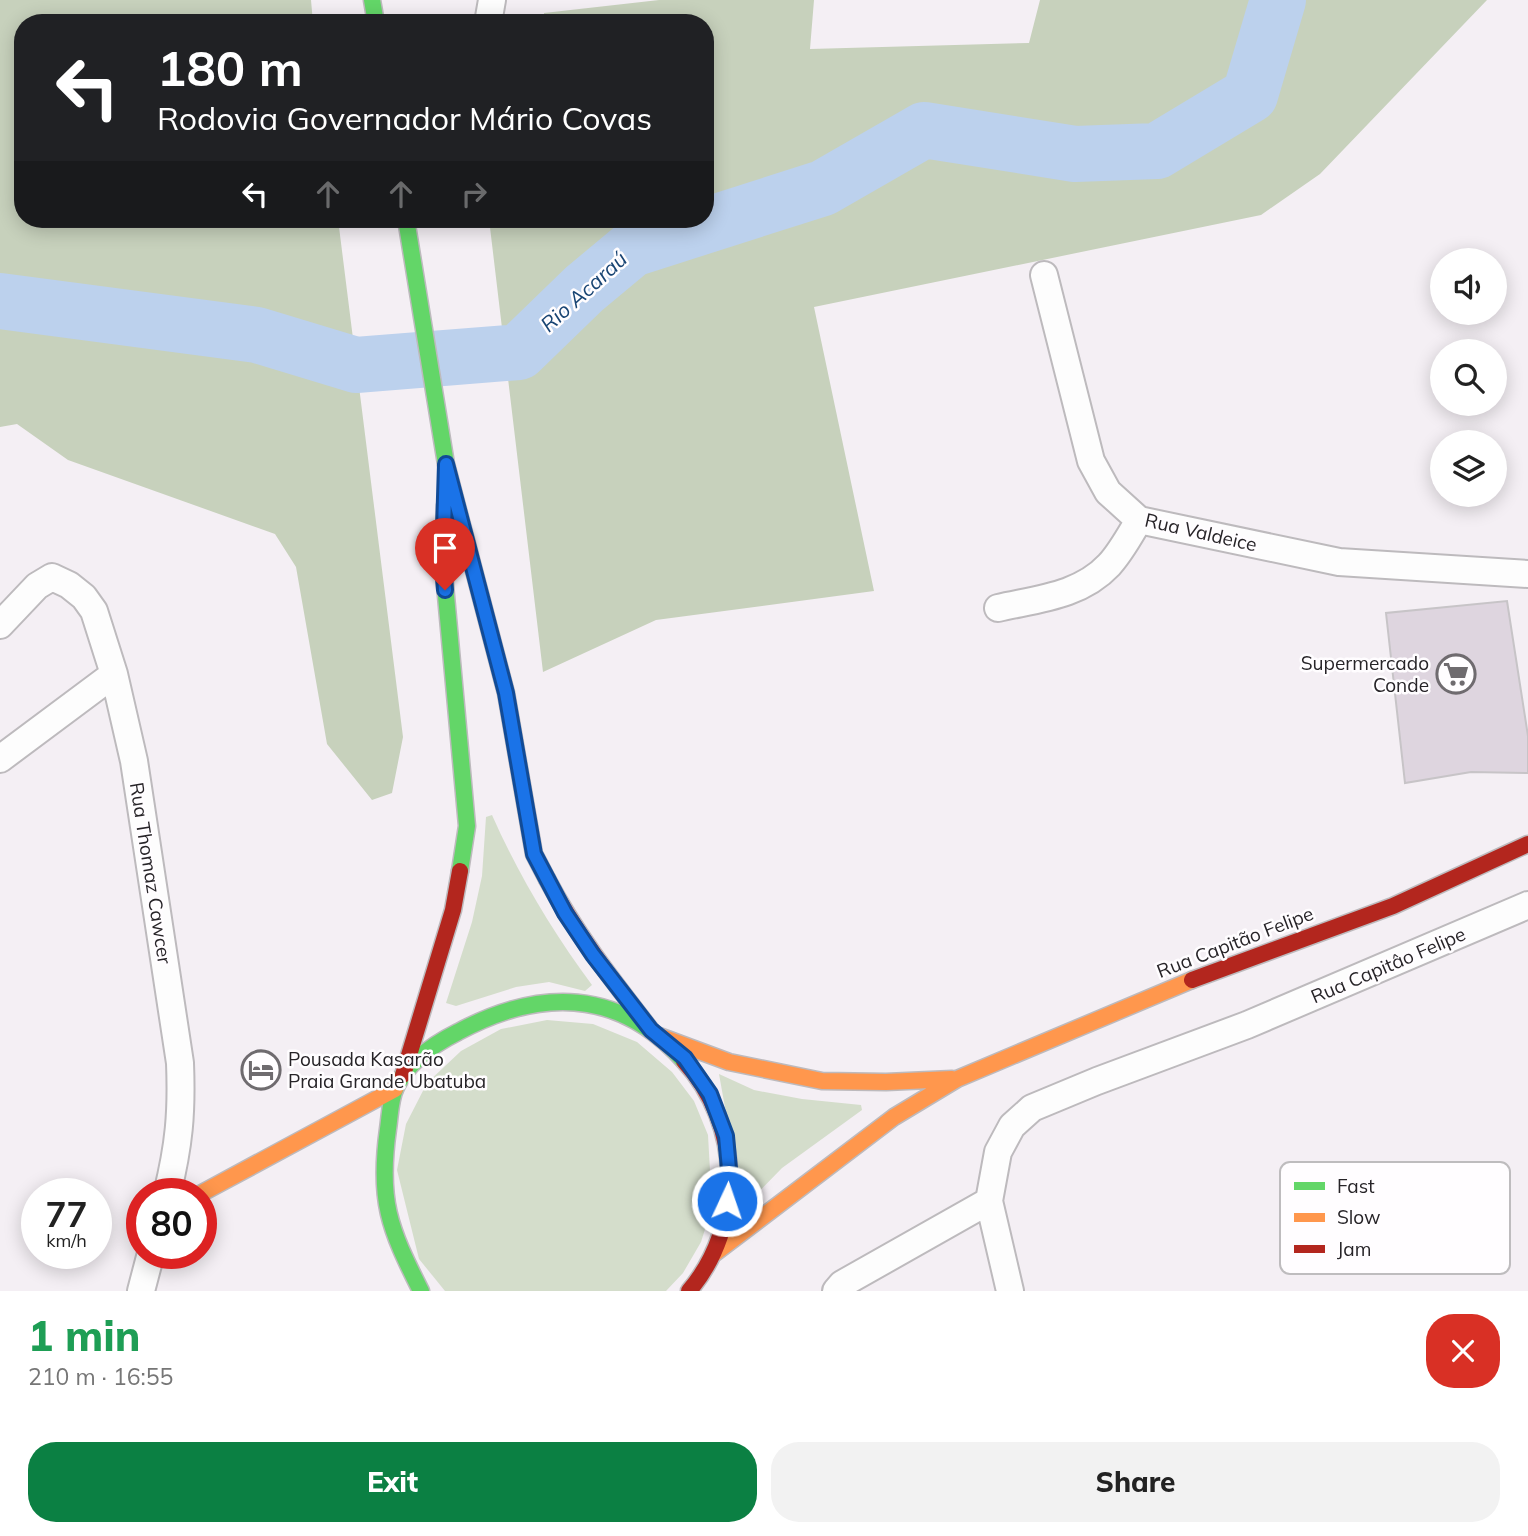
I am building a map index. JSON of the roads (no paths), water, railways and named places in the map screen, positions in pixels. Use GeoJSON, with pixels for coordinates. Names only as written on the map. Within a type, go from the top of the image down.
{"type":"FeatureCollection","features":[{"type":"Feature","properties":{"kind":"main road"},"geometry":{"type":"LineString","coordinates":[[408,228],[446,464],[443,563],[467,826],[453,910],[399,1083],[383,1173],[387,1214],[401,1253],[421,1291]]}},
{"type":"Feature","properties":{"kind":"main road"},"geometry":{"type":"LineString","coordinates":[[446,464],[506,693],[534,854],[565,913],[586,944],[655,1033],[685,1058],[710,1094],[726,1136],[730,1180],[724,1223],[715,1254],[690,1290]]}},
{"type":"Feature","properties":{"kind":"main road","name":"Rua Capitão Felipe"},"geometry":{"type":"LineString","coordinates":[[715,1254],[894,1116],[957,1079],[1173,987],[1393,906],[1528,844]]}},
{"type":"Feature","properties":{"kind":"main road"},"geometry":{"type":"LineString","coordinates":[[217,1185],[399,1083],[428,1050],[493,1013],[533,1003],[574,1002],[614,1012],[655,1033]]}},
{"type":"Feature","properties":{"kind":"main road","name":"Rua Capitão Felipe"},"geometry":{"type":"LineString","coordinates":[[655,1033],[729,1062],[822,1081],[957,1079]]}},
{"type":"Feature","properties":{"kind":"street","name":"Rua Valdeice"},"geometry":{"type":"LineString","coordinates":[[1044,275],[1090,461],[1108,492],[1139,520],[1339,562],[1528,574]]}},
{"type":"Feature","properties":{"kind":"street"},"geometry":{"type":"LineString","coordinates":[[998,608],[1078,589],[1110,564],[1139,520]]}},
{"type":"Feature","properties":{"kind":"street","name":"Rua Thomaz Cawcer"},"geometry":{"type":"LineString","coordinates":[[0,625],[37,586],[52,577],[69,585],[84,597],[94,611],[114,674],[134,761],[180,1063],[181,1118],[178,1150],[171,1178]]}},
{"type":"Feature","properties":{"kind":"street"},"geometry":{"type":"LineString","coordinates":[[0,759],[114,674]]}},
{"type":"Feature","properties":{"kind":"street","name":"Rua Capitâo Felipe"},"geometry":{"type":"LineString","coordinates":[[989,1201],[998,1152],[1012,1126],[1032,1108],[1247,1025],[1528,905]]}},
{"type":"Feature","properties":{"kind":"street"},"geometry":{"type":"LineString","coordinates":[[836,1291],[842,1284],[989,1201],[1010,1291]]}},
{"type":"Feature","properties":{"kind":"street"},"geometry":{"type":"LineString","coordinates":[[141,1291],[147,1269]]}},
{"type":"Feature","properties":{"kind":"waterway","name":"Rio Acaraú"},"geometry":{"type":"LineString","coordinates":[[714,223],[823,188],[924,130],[1075,154],[1157,151],[1250,95],[1278,0]]}},
{"type":"Feature","properties":{"kind":"waterway","name":"Rio Acaraú"},"geometry":{"type":"LineString","coordinates":[[0,301],[257,335],[356,365],[519,352],[584,289],[632,249],[698,228]]}},
{"type":"Feature","properties":{"kind":"place","name":"Supermercado Conde"},"geometry":{"type":"Point","coordinates":[1456,674]}},
{"type":"Feature","properties":{"kind":"place","name":"Pousada Kasarão Praia Grande Ubatuba"},"geometry":{"type":"Point","coordinates":[261,1070]}}]}
